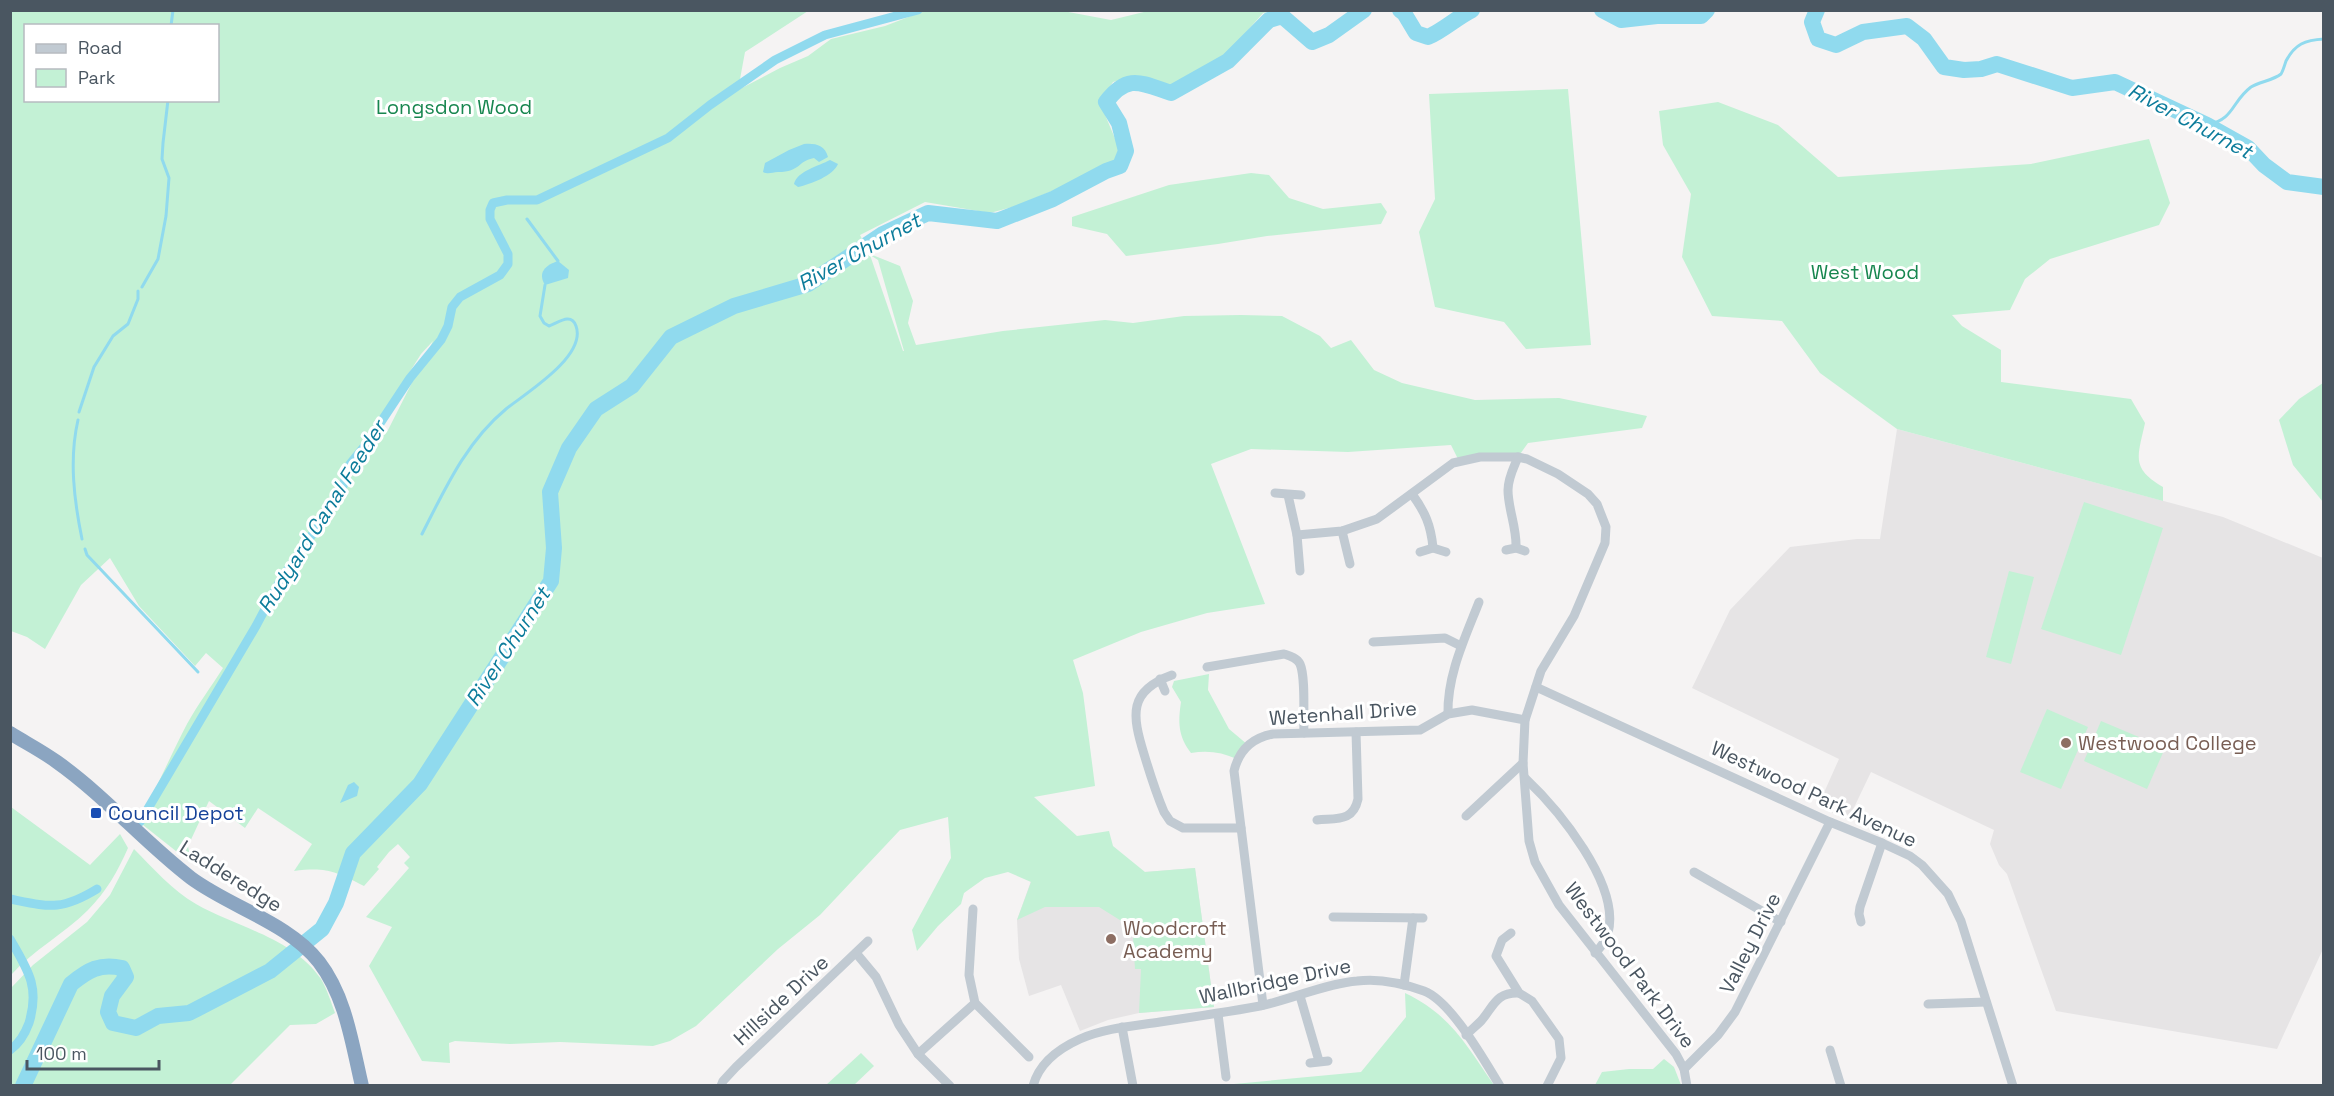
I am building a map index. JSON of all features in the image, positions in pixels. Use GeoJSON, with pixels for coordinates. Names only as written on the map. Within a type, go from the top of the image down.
{"type":"FeatureCollection","features":[{"type":"Feature","properties":{"kind":"highway","name":"Ladderedge"},"geometry":{"type":"LineString","coordinates":[[10,733],[57,762],[192,879],[293,937],[318,961],[328,976],[345,1013],[362,1086]]}},
{"type":"Feature","properties":{"kind":"street","name":"Westwood Park Drive"},"geometry":{"type":"LineString","coordinates":[[1297,535],[1342,531],[1377,519],[1453,463],[1480,457],[1518,457],[1538,464],[1588,494],[1597,504],[1606,527],[1605,543],[1574,616],[1541,671],[1524,720],[1523,763],[1529,841],[1535,862],[1559,905],[1676,1053],[1684,1069],[1686,1086]]}},
{"type":"Feature","properties":{"kind":"street"},"geometry":{"type":"LineString","coordinates":[[1506,550],[1521,550],[1508,490],[1510,477],[1518,457]]}},
{"type":"Feature","properties":{"kind":"street"},"geometry":{"type":"LineString","coordinates":[[1275,493],[1301,495]]}},
{"type":"Feature","properties":{"kind":"street"},"geometry":{"type":"LineString","coordinates":[[1412,494],[1430,522],[1433,548]]}},
{"type":"Feature","properties":{"kind":"street"},"geometry":{"type":"LineString","coordinates":[[1288,495],[1297,535],[1300,571]]}},
{"type":"Feature","properties":{"kind":"street"},"geometry":{"type":"LineString","coordinates":[[1342,531],[1350,564]]}},
{"type":"Feature","properties":{"kind":"street"},"geometry":{"type":"LineString","coordinates":[[1420,552],[1433,548],[1446,552]]}},
{"type":"Feature","properties":{"kind":"street"},"geometry":{"type":"LineString","coordinates":[[1448,714],[1452,682],[1461,646],[1479,602]]}},
{"type":"Feature","properties":{"kind":"street"},"geometry":{"type":"LineString","coordinates":[[1373,642],[1445,638],[1461,646]]}},
{"type":"Feature","properties":{"kind":"street"},"geometry":{"type":"LineString","coordinates":[[1207,667],[1284,654],[1296,659],[1300,664],[1302,675],[1304,733]]}},
{"type":"Feature","properties":{"kind":"street"},"geometry":{"type":"LineString","coordinates":[[1172,675],[1160,679],[1143,692],[1137,704],[1135,719],[1136,729],[1164,812],[1170,821],[1183,828],[1241,828]]}},
{"type":"Feature","properties":{"kind":"street"},"geometry":{"type":"LineString","coordinates":[[1160,679],[1165,691]]}},
{"type":"Feature","properties":{"kind":"street","name":"Westwood Park Avenue"},"geometry":{"type":"LineString","coordinates":[[1536,687],[1830,822],[1882,843],[1910,856],[1922,865],[1948,894],[1961,921],[2013,1086]]}},
{"type":"Feature","properties":{"kind":"street","name":"Wetenhall Drive"},"geometry":{"type":"LineString","coordinates":[[1263,1005],[1234,771],[1240,754],[1246,747],[1262,736],[1420,730],[1448,714],[1472,710],[1524,720]]}},
{"type":"Feature","properties":{"kind":"street"},"geometry":{"type":"LineString","coordinates":[[1317,820],[1346,817],[1356,808],[1358,799],[1356,732]]}},
{"type":"Feature","properties":{"kind":"street"},"geometry":{"type":"LineString","coordinates":[[1466,816],[1523,763]]}},
{"type":"Feature","properties":{"kind":"street"},"geometry":{"type":"LineString","coordinates":[[1525,778],[1542,793],[1572,830],[1602,884],[1609,908],[1610,924],[1604,943],[1595,953]]}},
{"type":"Feature","properties":{"kind":"street","name":"Valley Drive"},"geometry":{"type":"LineString","coordinates":[[1684,1069],[1718,1035],[1731,1018],[1830,822]]}},
{"type":"Feature","properties":{"kind":"street"},"geometry":{"type":"LineString","coordinates":[[1861,922],[1860,907],[1882,843]]}},
{"type":"Feature","properties":{"kind":"street"},"geometry":{"type":"LineString","coordinates":[[1694,872],[1781,922]]}},
{"type":"Feature","properties":{"kind":"street"},"geometry":{"type":"LineString","coordinates":[[972,909],[969,975],[975,1003],[1029,1057]]}},
{"type":"Feature","properties":{"kind":"street"},"geometry":{"type":"LineString","coordinates":[[1333,918],[1418,918],[1404,985]]}},
{"type":"Feature","properties":{"kind":"street"},"geometry":{"type":"LineString","coordinates":[[1510,933],[1502,940],[1496,956],[1519,993],[1532,1002],[1559,1039],[1561,1058],[1547,1086]]}},
{"type":"Feature","properties":{"kind":"street","name":"Hillside Drive"},"geometry":{"type":"LineString","coordinates":[[721,1086],[723,1080],[736,1067],[868,941]]}},
{"type":"Feature","properties":{"kind":"street"},"geometry":{"type":"LineString","coordinates":[[856,953],[876,977],[899,1025],[918,1054],[950,1086]]}},
{"type":"Feature","properties":{"kind":"street","name":"Wallbridge Drive"},"geometry":{"type":"LineString","coordinates":[[1033,1086],[1043,1065],[1056,1053],[1083,1038],[1122,1027],[1218,1014],[1263,1005],[1356,981],[1390,981],[1426,991],[1440,1000],[1500,1086]]}},
{"type":"Feature","properties":{"kind":"street"},"geometry":{"type":"LineString","coordinates":[[1466,1035],[1480,1022],[1496,1001],[1507,993],[1519,993]]}},
{"type":"Feature","properties":{"kind":"street"},"geometry":{"type":"LineString","coordinates":[[1300,996],[1319,1061]]}},
{"type":"Feature","properties":{"kind":"street"},"geometry":{"type":"LineString","coordinates":[[1928,1004],[1986,1002]]}},
{"type":"Feature","properties":{"kind":"street"},"geometry":{"type":"LineString","coordinates":[[918,1054],[975,1003]]}},
{"type":"Feature","properties":{"kind":"street"},"geometry":{"type":"LineString","coordinates":[[1218,1014],[1226,1077]]}},
{"type":"Feature","properties":{"kind":"street"},"geometry":{"type":"LineString","coordinates":[[1122,1027],[1133,1086]]}},
{"type":"Feature","properties":{"kind":"street"},"geometry":{"type":"LineString","coordinates":[[1830,1050],[1840,1086]]}},
{"type":"Feature","properties":{"kind":"shaded area","name":"Westwood College"},"geometry":{"type":"Polygon","coordinates":[[[1897,429],[2223,517],[2323,558],[2323,949],[2277,1049],[2056,1011],[2007,874],[1999,865],[1990,844],[1994,830],[1871,772],[1848,820],[1818,806],[1839,759],[1692,688],[1730,610],[1790,547],[1857,539],[1880,539],[1897,429]]]}},
{"type":"Feature","properties":{"kind":"shaded area","name":"Woodcroft Academy"},"geometry":{"type":"Polygon","coordinates":[[[1195,868],[1214,1007],[1139,1013],[1108,1020],[1080,1031],[1061,985],[1029,996],[1019,959],[1017,920],[1031,881],[1195,868]]]}},
{"type":"Feature","properties":{"kind":"green space","name":"Longsdon Wood"},"geometry":{"type":"Polygon","coordinates":[[[10,11],[808,11],[745,52],[738,90],[808,56],[831,39],[885,26],[924,11],[1063,11],[1111,20],[1148,11],[1272,11],[1263,13],[1228,53],[1172,88],[1131,77],[1113,82],[1102,98],[1103,110],[1119,148],[1114,161],[1069,184],[1016,206],[990,213],[925,202],[860,235],[870,254],[900,266],[913,301],[908,323],[916,345],[1003,331],[1105,320],[1133,323],[1184,316],[1282,316],[1320,336],[1331,348],[1351,340],[1374,370],[1402,383],[1475,400],[1559,398],[1647,416],[1642,428],[1528,443],[1518,457],[1459,461],[1451,445],[1348,452],[1251,449],[1211,464],[1265,604],[1207,613],[1141,632],[1073,660],[1083,693],[1095,786],[1034,797],[1077,836],[1109,831],[1113,846],[1145,872],[1195,868],[1214,1007],[1139,1013],[1141,969],[1135,969],[1132,921],[1123,922],[1099,907],[1045,907],[1017,920],[1031,882],[1008,872],[985,878],[964,893],[961,904],[917,951],[912,930],[951,858],[948,817],[900,830],[820,915],[778,949],[696,1026],[670,1041],[653,1046],[455,1041],[449,1043],[450,1063],[422,1061],[369,966],[392,927],[366,917],[409,868],[404,863],[410,857],[398,844],[389,852],[377,867],[379,869],[364,886],[330,871],[294,871],[312,844],[258,808],[245,828],[209,801],[188,846],[191,863],[138,821],[187,724],[223,668],[206,653],[195,666],[139,606],[110,558],[81,585],[45,649],[27,637],[11,631],[10,11]],[[870,255],[903,351],[904,351],[878,260],[870,255]],[[433,341],[421,354],[375,427],[387,432],[433,341]]]}},
{"type":"Feature","properties":{"kind":"green space"},"geometry":{"type":"Polygon","coordinates":[[[1568,89],[1591,345],[1526,349],[1504,322],[1435,307],[1419,232],[1435,199],[1429,94],[1568,89]]]}},
{"type":"Feature","properties":{"kind":"green space","name":"West Wood"},"geometry":{"type":"Polygon","coordinates":[[[1718,102],[1778,125],[1838,177],[2031,164],[2149,139],[2170,203],[2159,225],[2050,259],[2025,279],[2010,310],[1952,315],[1962,326],[2001,350],[2001,382],[2131,399],[2145,423],[2139,453],[2141,467],[2145,474],[2163,487],[2163,501],[1897,429],[1820,373],[1782,321],[1712,316],[1682,257],[1691,194],[1663,145],[1659,111],[1718,102]]]}},
{"type":"Feature","properties":{"kind":"green space"},"geometry":{"type":"Polygon","coordinates":[[[1251,173],[1269,175],[1289,198],[1323,209],[1381,203],[1387,212],[1381,224],[1267,236],[1126,256],[1107,234],[1072,226],[1072,217],[1169,185],[1251,173]]]}},
{"type":"Feature","properties":{"kind":"green space"},"geometry":{"type":"Polygon","coordinates":[[[2323,383],[2323,502],[2293,465],[2279,420],[2299,399],[2323,383]]]}},
{"type":"Feature","properties":{"kind":"green space"},"geometry":{"type":"Polygon","coordinates":[[[2084,502],[2163,528],[2121,655],[2041,629],[2084,502]]]}},
{"type":"Feature","properties":{"kind":"green space"},"geometry":{"type":"Polygon","coordinates":[[[2009,571],[2034,577],[2011,664],[1986,657],[2009,571]]]}},
{"type":"Feature","properties":{"kind":"green space"},"geometry":{"type":"Polygon","coordinates":[[[1209,674],[1208,690],[1229,729],[1248,745],[1237,759],[1214,752],[1191,753],[1181,735],[1179,722],[1181,702],[1172,687],[1174,681],[1209,674]]]}},
{"type":"Feature","properties":{"kind":"green space"},"geometry":{"type":"Polygon","coordinates":[[[2047,709],[2088,727],[2061,789],[2020,772],[2047,709]]]}},
{"type":"Feature","properties":{"kind":"green space"},"geometry":{"type":"Polygon","coordinates":[[[2101,721],[2165,748],[2147,789],[2084,761],[2101,721]]]}},
{"type":"Feature","properties":{"kind":"green space"},"geometry":{"type":"Polygon","coordinates":[[[11,807],[90,865],[120,834],[128,848],[111,881],[94,903],[79,919],[11,975],[11,807]]]}},
{"type":"Feature","properties":{"kind":"green space"},"geometry":{"type":"Polygon","coordinates":[[[134,849],[163,878],[196,904],[280,943],[295,953],[321,979],[335,1013],[316,1024],[290,1025],[230,1085],[11,1085],[11,988],[33,965],[87,922],[110,895],[134,849]]]}},
{"type":"Feature","properties":{"kind":"green space"},"geometry":{"type":"Polygon","coordinates":[[[1405,993],[1446,1021],[1466,1044],[1494,1085],[1223,1085],[1361,1072],[1406,1017],[1405,993]]]}},
{"type":"Feature","properties":{"kind":"green space"},"geometry":{"type":"Polygon","coordinates":[[[861,1053],[874,1066],[854,1085],[826,1085],[861,1053]]]}},
{"type":"Feature","properties":{"kind":"green space"},"geometry":{"type":"Polygon","coordinates":[[[1664,1059],[1674,1067],[1681,1085],[1595,1085],[1602,1072],[1653,1069],[1664,1059]]]}},
{"type":"Feature","properties":{"kind":"water"},"geometry":{"type":"Polygon","coordinates":[[[804,144],[819,146],[825,150],[828,157],[819,162],[814,158],[809,159],[785,172],[763,172],[765,163],[804,144]]]}},
{"type":"Feature","properties":{"kind":"water"},"geometry":{"type":"Polygon","coordinates":[[[830,160],[838,164],[827,176],[798,187],[794,184],[804,172],[830,160]]]}},
{"type":"Feature","properties":{"kind":"water"},"geometry":{"type":"Polygon","coordinates":[[[558,261],[569,270],[568,278],[545,285],[542,273],[558,261]]]}},
{"type":"Feature","properties":{"kind":"water"},"geometry":{"type":"Polygon","coordinates":[[[354,782],[359,787],[357,796],[340,803],[348,785],[354,782]]]}},
{"type":"Feature","properties":{"kind":"waterway"},"geometry":{"type":"LineString","coordinates":[[171,24],[173,10]]}},
{"type":"Feature","properties":{"kind":"waterway","name":"Rudyard Canal Feeder"},"geometry":{"type":"LineString","coordinates":[[140,822],[256,626],[281,579],[340,495],[350,464],[367,443],[410,378],[441,340],[448,326],[452,307],[460,297],[500,275],[508,264],[508,254],[490,219],[493,203],[507,200],[537,200],[668,138],[710,105],[775,60],[825,35],[918,10]]}},
{"type":"Feature","properties":{"kind":"waterway","name":"River Churnet"},"geometry":{"type":"LineString","coordinates":[[23,1086],[71,984],[89,971],[107,966],[122,968],[126,977],[112,996],[108,1012],[113,1023],[136,1028],[158,1016],[189,1013],[270,971],[322,929],[336,903],[353,853],[420,784],[551,581],[554,548],[550,492],[569,448],[596,409],[632,386],[671,337],[734,306],[808,284],[883,234],[928,213],[997,221],[1053,199],[1120,166],[1126,151],[1119,123],[1106,102],[1121,87],[1136,83],[1171,93],[1228,61],[1269,20],[1282,16],[1312,42],[1329,35],[1364,10]]}},
{"type":"Feature","properties":{"kind":"waterway","name":"River Churnet"},"geometry":{"type":"LineString","coordinates":[[1400,10],[1416,33],[1428,37],[1472,10]]}},
{"type":"Feature","properties":{"kind":"waterway","name":"River Churnet"},"geometry":{"type":"LineString","coordinates":[[1602,10],[1621,20],[1657,16],[1701,16],[1707,10]]}},
{"type":"Feature","properties":{"kind":"waterway","name":"River Churnet"},"geometry":{"type":"LineString","coordinates":[[1817,10],[1812,22],[1818,39],[1836,45],[1863,32],[1907,26],[1924,39],[1944,67],[1964,70],[1981,69],[1997,64],[2072,88],[2115,82],[2207,125],[2248,148],[2264,165],[2287,182],[2324,187]]}},
{"type":"Feature","properties":{"kind":"waterway"},"geometry":{"type":"LineString","coordinates":[[2207,125],[2223,119],[2251,87],[2281,74],[2286,61],[2297,47],[2311,40],[2324,39]]}},
{"type":"Feature","properties":{"kind":"waterway"},"geometry":{"type":"LineString","coordinates":[[142,287],[158,259],[166,216],[169,178],[162,159],[168,102]]}},
{"type":"Feature","properties":{"kind":"waterway"},"geometry":{"type":"LineString","coordinates":[[527,219],[558,261]]}},
{"type":"Feature","properties":{"kind":"waterway"},"geometry":{"type":"LineString","coordinates":[[422,534],[458,467],[479,436],[506,409],[553,373],[573,349],[577,338],[574,322],[568,319],[549,326],[540,316],[545,285]]}},
{"type":"Feature","properties":{"kind":"waterway"},"geometry":{"type":"LineString","coordinates":[[79,412],[94,367],[113,336],[128,324],[138,299],[138,291]]}},
{"type":"Feature","properties":{"kind":"waterway"},"geometry":{"type":"LineString","coordinates":[[78,420],[73,465],[82,539]]}},
{"type":"Feature","properties":{"kind":"waterway"},"geometry":{"type":"LineString","coordinates":[[85,549],[87,555],[198,672]]}},
{"type":"Feature","properties":{"kind":"waterway","name":"Rudyard Canal Feeder"},"geometry":{"type":"LineString","coordinates":[[10,899],[35,904],[64,904],[97,889]]}},
{"type":"Feature","properties":{"kind":"waterway","name":"Rudyard Canal Feeder"},"geometry":{"type":"LineString","coordinates":[[10,939],[27,970],[33,989],[32,1010],[26,1031],[10,1050]]}},
{"type":"Feature","properties":{"kind":"place","name":"Westwood College"},"geometry":{"type":"Point","coordinates":[2066,743]}},
{"type":"Feature","properties":{"kind":"place","name":"Council Depot"},"geometry":{"type":"Point","coordinates":[96,813]}},
{"type":"Feature","properties":{"kind":"place","name":"Woodcroft Academy"},"geometry":{"type":"Point","coordinates":[1111,939]}}]}
